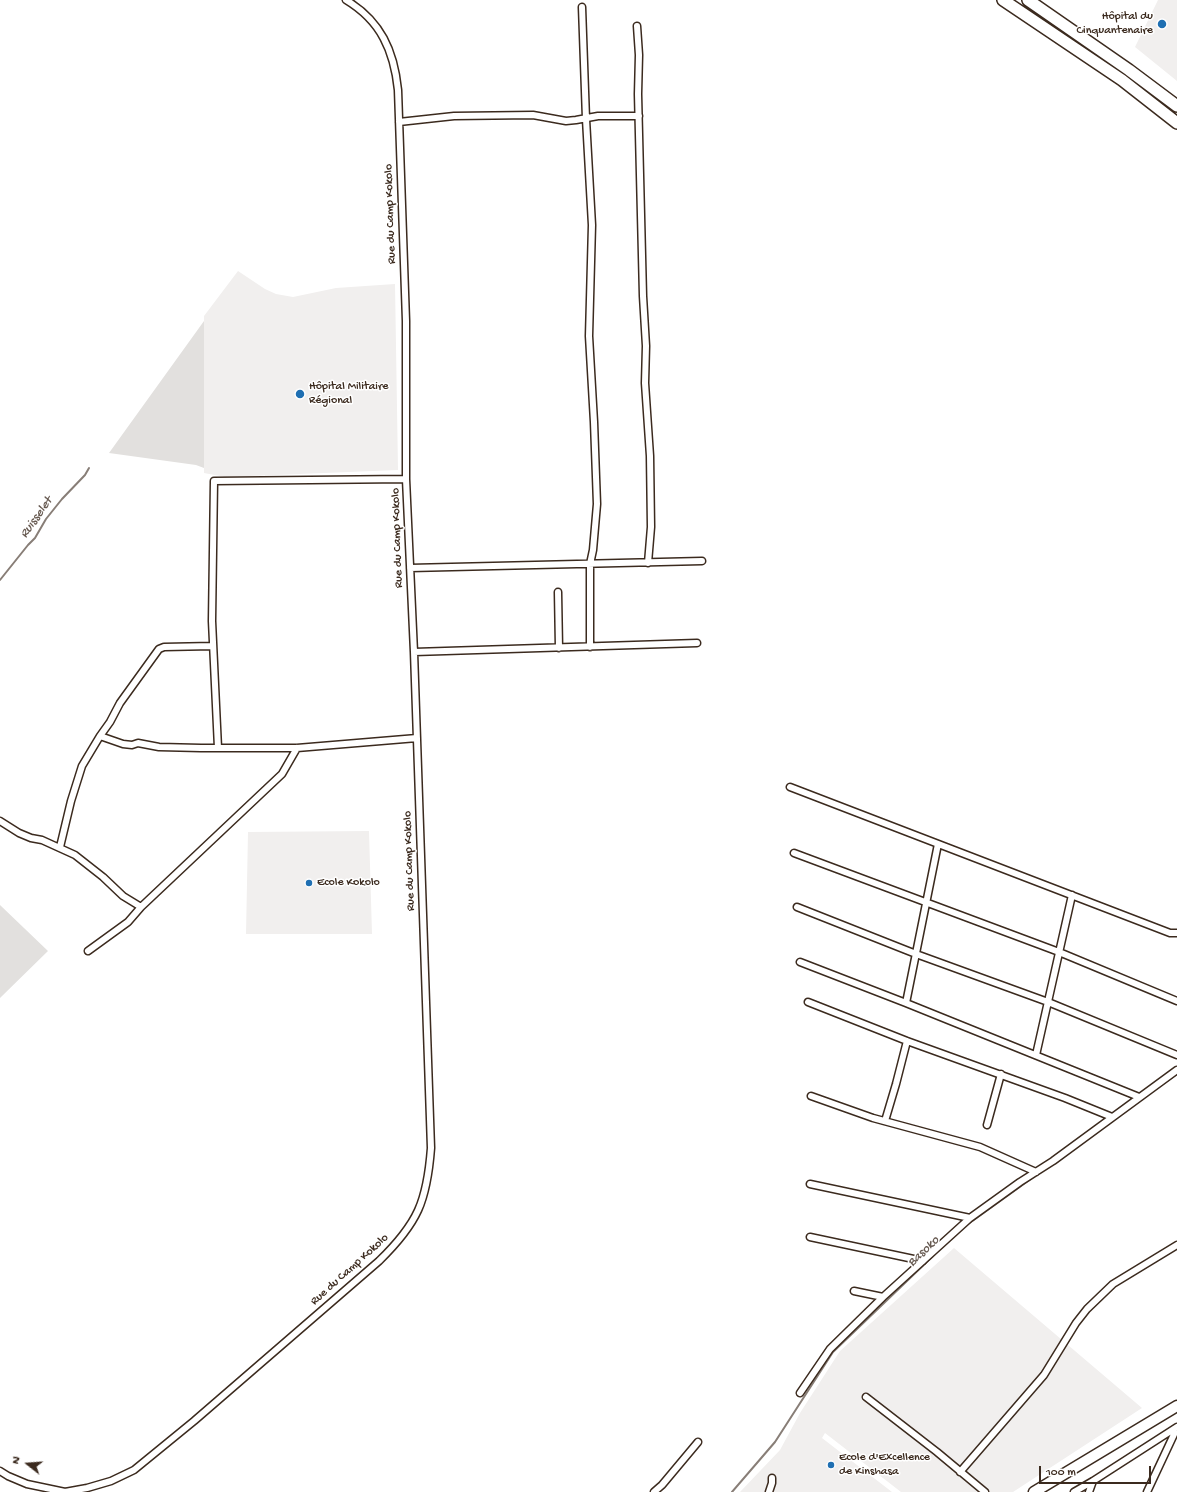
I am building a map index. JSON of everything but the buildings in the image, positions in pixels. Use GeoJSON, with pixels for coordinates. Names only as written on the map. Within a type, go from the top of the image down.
{"type":"FeatureCollection","features":[{"type":"Feature","properties":{"kind":"highway"},"geometry":{"type":"LineString","coordinates":[[1003,0],[1122,80],[1177,122]]}},
{"type":"Feature","properties":{"kind":"highway"},"geometry":{"type":"LineString","coordinates":[[1028,0],[1129,70],[1177,106]]}},
{"type":"Feature","properties":{"kind":"main road"},"geometry":{"type":"LineString","coordinates":[[1034,1492],[1177,1406]]}},
{"type":"Feature","properties":{"kind":"street","name":"Rue du Camp Kokolo"},"geometry":{"type":"LineString","coordinates":[[0,1470],[8,1476],[28,1484],[65,1492],[87,1488],[111,1481],[134,1470],[194,1421],[379,1261],[408,1229],[419,1210],[425,1192],[431,1148],[414,652],[406,479],[406,321],[396,73],[387,44],[379,30],[370,19],[346,0]]}},
{"type":"Feature","properties":{"kind":"street"},"geometry":{"type":"LineString","coordinates":[[582,7],[592,225],[589,341],[594,415],[597,504],[593,550],[590,564],[590,647]]}},
{"type":"Feature","properties":{"kind":"street"},"geometry":{"type":"LineString","coordinates":[[637,26],[639,55],[638,116],[643,296],[646,346],[645,383],[650,456],[651,527],[648,563]]}},
{"type":"Feature","properties":{"kind":"street"},"geometry":{"type":"LineString","coordinates":[[399,122],[454,116],[533,115],[566,121],[598,116],[638,116]]}},
{"type":"Feature","properties":{"kind":"street"},"geometry":{"type":"LineString","coordinates":[[218,748],[212,621],[214,482],[406,479]]}},
{"type":"Feature","properties":{"kind":"street"},"geometry":{"type":"LineString","coordinates":[[410,568],[702,561]]}},
{"type":"Feature","properties":{"kind":"street"},"geometry":{"type":"LineString","coordinates":[[558,592],[559,648]]}},
{"type":"Feature","properties":{"kind":"street"},"geometry":{"type":"LineString","coordinates":[[414,652],[697,643]]}},
{"type":"Feature","properties":{"kind":"street"},"geometry":{"type":"LineString","coordinates":[[60,848],[71,801],[82,766],[120,704],[159,649],[164,647],[213,646]]}},
{"type":"Feature","properties":{"kind":"street"},"geometry":{"type":"LineString","coordinates":[[100,736],[123,744],[132,745],[138,743],[159,747],[218,748],[297,748],[417,738]]}},
{"type":"Feature","properties":{"kind":"street"},"geometry":{"type":"LineString","coordinates":[[88,951],[128,922],[141,907],[282,774],[297,748]]}},
{"type":"Feature","properties":{"kind":"street"},"geometry":{"type":"LineString","coordinates":[[790,787],[1170,933],[1177,933]]}},
{"type":"Feature","properties":{"kind":"street"},"geometry":{"type":"LineString","coordinates":[[0,821],[19,833],[31,838],[42,840],[75,855],[88,864],[123,896],[141,907]]}},
{"type":"Feature","properties":{"kind":"street"},"geometry":{"type":"LineString","coordinates":[[906,1003],[938,844]]}},
{"type":"Feature","properties":{"kind":"street"},"geometry":{"type":"LineString","coordinates":[[794,853],[1059,952],[1177,1001]]}},
{"type":"Feature","properties":{"kind":"street"},"geometry":{"type":"LineString","coordinates":[[1036,1056],[1072,895]]}},
{"type":"Feature","properties":{"kind":"street"},"geometry":{"type":"LineString","coordinates":[[797,907],[916,954],[1048,1002],[1177,1055]]}},
{"type":"Feature","properties":{"kind":"street"},"geometry":{"type":"LineString","coordinates":[[800,962],[1139,1097]]}},
{"type":"Feature","properties":{"kind":"street"},"geometry":{"type":"LineString","coordinates":[[808,1002],[907,1041],[1001,1074],[1112,1117]]}},
{"type":"Feature","properties":{"kind":"street"},"geometry":{"type":"LineString","coordinates":[[885,1121],[907,1041]]}},
{"type":"Feature","properties":{"kind":"street"},"geometry":{"type":"LineString","coordinates":[[800,1393],[830,1349],[883,1297],[970,1218],[1053,1161],[1177,1070]]}},
{"type":"Feature","properties":{"kind":"street"},"geometry":{"type":"LineString","coordinates":[[987,1125],[1001,1074]]}},
{"type":"Feature","properties":{"kind":"street"},"geometry":{"type":"LineString","coordinates":[[811,1096],[885,1121],[980,1148],[1036,1172]]}},
{"type":"Feature","properties":{"kind":"street"},"geometry":{"type":"LineString","coordinates":[[810,1184],[970,1218]]}},
{"type":"Feature","properties":{"kind":"street"},"geometry":{"type":"LineString","coordinates":[[810,1237],[923,1261]]}},
{"type":"Feature","properties":{"kind":"street"},"geometry":{"type":"LineString","coordinates":[[960,1472],[1044,1375],[1076,1323],[1087,1309],[1113,1284],[1177,1245]]}},
{"type":"Feature","properties":{"kind":"street"},"geometry":{"type":"LineString","coordinates":[[854,1291],[883,1297]]}},
{"type":"Feature","properties":{"kind":"street"},"geometry":{"type":"LineString","coordinates":[[866,1397],[985,1492]]}},
{"type":"Feature","properties":{"kind":"street"},"geometry":{"type":"LineString","coordinates":[[1074,1492],[1177,1428]]}},
{"type":"Feature","properties":{"kind":"street"},"geometry":{"type":"LineString","coordinates":[[1147,1492],[1177,1428]]}},
{"type":"Feature","properties":{"kind":"street"},"geometry":{"type":"LineString","coordinates":[[654,1492],[662,1486],[698,1442]]}},
{"type":"Feature","properties":{"kind":"street"},"geometry":{"type":"LineString","coordinates":[[769,1492],[772,1478]]}},
{"type":"Feature","properties":{"kind":"street"},"geometry":{"type":"LineString","coordinates":[[1089,1492],[1093,1481]]}},
{"type":"Feature","properties":{"kind":"shaded area","name":"Hôpital du Cinquantenaire"},"geometry":{"type":"Polygon","coordinates":[[[1158,0],[1177,0],[1177,81],[1135,47],[1158,0]]]}},
{"type":"Feature","properties":{"kind":"shaded area","name":"Hôpital Militaire Régional"},"geometry":{"type":"Polygon","coordinates":[[[238,271],[265,289],[276,294],[293,297],[336,288],[395,284],[398,470],[225,477],[204,473],[204,316],[238,271]]]}},
{"type":"Feature","properties":{"kind":"shaded area"},"geometry":{"type":"Polygon","coordinates":[[[204,321],[204,468],[196,465],[109,453],[204,321]]]}},
{"type":"Feature","properties":{"kind":"shaded area","name":"Ecole Kokolo"},"geometry":{"type":"Polygon","coordinates":[[[369,831],[372,934],[246,934],[248,832],[369,831]]]}},
{"type":"Feature","properties":{"kind":"shaded area"},"geometry":{"type":"Polygon","coordinates":[[[0,905],[48,951],[0,998],[0,905]]]}},
{"type":"Feature","properties":{"kind":"shaded area"},"geometry":{"type":"Polygon","coordinates":[[[954,1248],[1142,1408],[1013,1492],[901,1492],[825,1433],[822,1438],[892,1492],[740,1492],[780,1450],[800,1413],[840,1351],[954,1248]]]}},
{"type":"Feature","properties":{"kind":"waterway","name":"Ruisselet"},"geometry":{"type":"LineString","coordinates":[[0,580],[35,538],[46,519],[62,499],[85,475],[89,468]]}},
{"type":"Feature","properties":{"kind":"waterway","name":"Basoko"},"geometry":{"type":"LineString","coordinates":[[1160,1086],[1177,1074]]}},
{"type":"Feature","properties":{"kind":"waterway","name":"Basoko"},"geometry":{"type":"LineString","coordinates":[[964,1227],[1035,1176]]}},
{"type":"Feature","properties":{"kind":"waterway","name":"Basoko"},"geometry":{"type":"LineString","coordinates":[[732,1492],[775,1442],[833,1352],[933,1256]]}},
{"type":"Feature","properties":{"kind":"place","name":"Hôpital du Cinquantenaire"},"geometry":{"type":"Point","coordinates":[1162,24]}},
{"type":"Feature","properties":{"kind":"place","name":"Hôpital Militaire Régional"},"geometry":{"type":"Point","coordinates":[300,394]}},
{"type":"Feature","properties":{"kind":"place","name":"Ecole Kokolo"},"geometry":{"type":"Point","coordinates":[309,883]}},
{"type":"Feature","properties":{"kind":"place","name":"Ecole d'Excellence de Kinshasa"},"geometry":{"type":"Point","coordinates":[831,1465]}}]}
